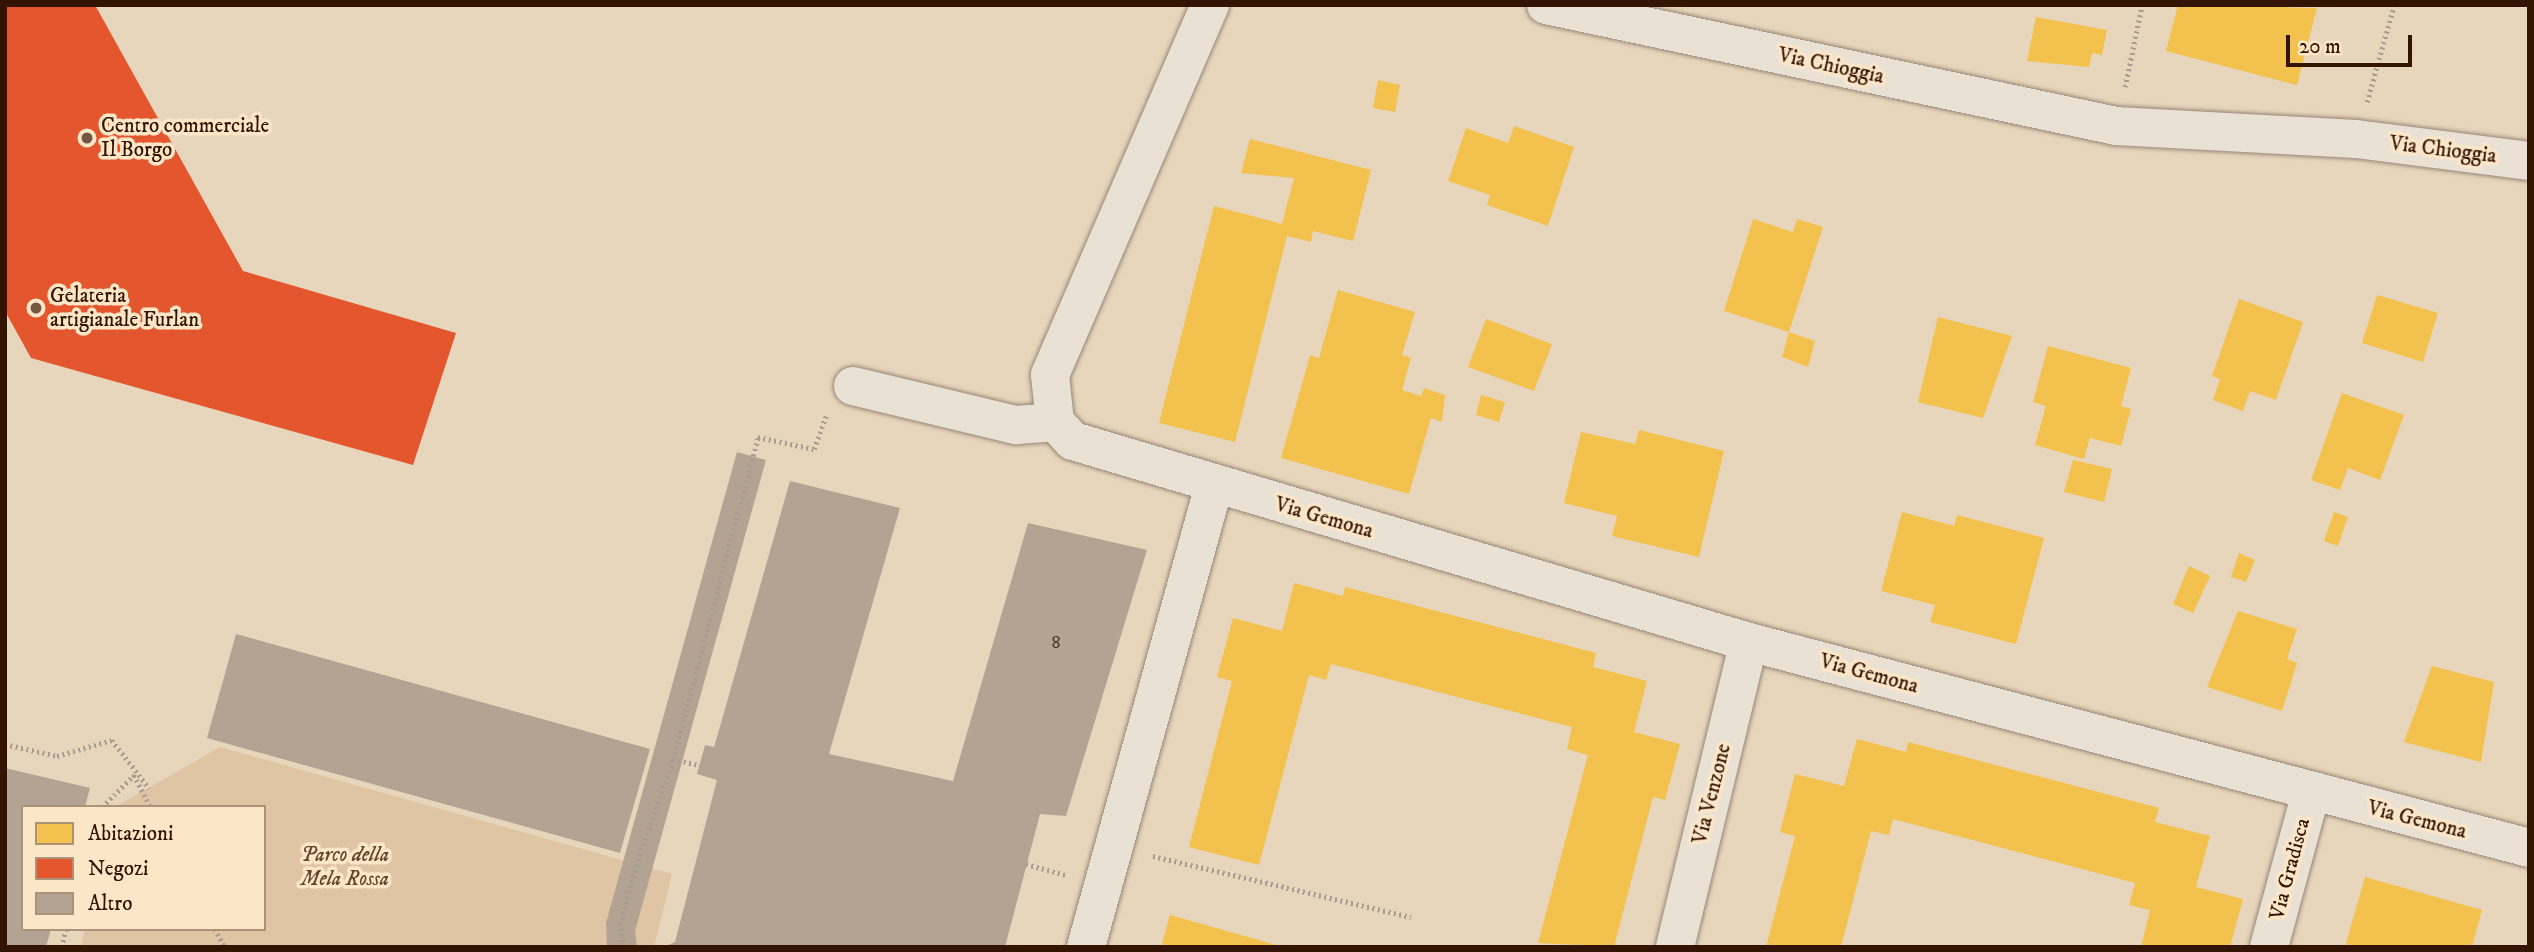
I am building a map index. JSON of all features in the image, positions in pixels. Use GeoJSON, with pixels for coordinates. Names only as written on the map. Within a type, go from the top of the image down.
{"type":"FeatureCollection","features":[{"type":"Feature","properties":{"kind":"street"},"geometry":{"type":"LineString","coordinates":[[853,386],[1016,425],[1055,422],[1050,375],[1210,5]]}},
{"type":"Feature","properties":{"kind":"street","name":"Via Chioggia"},"geometry":{"type":"LineString","coordinates":[[1546,5],[2116,126],[2356,139],[2529,161]]}},
{"type":"Feature","properties":{"kind":"street","name":"Via Gemona"},"geometry":{"type":"LineString","coordinates":[[1055,422],[1073,441],[1106,455],[1749,642],[2529,848]]}},
{"type":"Feature","properties":{"kind":"street"},"geometry":{"type":"LineString","coordinates":[[1086,947],[1214,486]]}},
{"type":"Feature","properties":{"kind":"street","name":"Via Venzone"},"geometry":{"type":"LineString","coordinates":[[1675,947],[1749,642]]}},
{"type":"Feature","properties":{"kind":"street","name":"Via Gradisca"},"geometry":{"type":"LineString","coordinates":[[2269,947],[2311,792]]}},
{"type":"Feature","properties":{"kind":"path"},"geometry":{"type":"LineString","coordinates":[[2116,126],[2143,5]]}},
{"type":"Feature","properties":{"kind":"path","name":"Via Chioggia"},"geometry":{"type":"LineString","coordinates":[[2356,139],[2394,5]]}},
{"type":"Feature","properties":{"kind":"path"},"geometry":{"type":"LineString","coordinates":[[623,947],[620,925],[636,866],[673,759],[758,437],[814,449],[825,417],[853,386]]}},
{"type":"Feature","properties":{"kind":"path"},"geometry":{"type":"LineString","coordinates":[[5,744],[57,756],[112,740],[149,805]]}},
{"type":"Feature","properties":{"kind":"path"},"geometry":{"type":"LineString","coordinates":[[673,759],[700,765]]}},
{"type":"Feature","properties":{"kind":"path"},"geometry":{"type":"LineString","coordinates":[[134,775],[149,788]]}},
{"type":"Feature","properties":{"kind":"path"},"geometry":{"type":"LineString","coordinates":[[104,805],[134,775]]}},
{"type":"Feature","properties":{"kind":"path"},"geometry":{"type":"LineString","coordinates":[[1113,847],[1410,917]]}},
{"type":"Feature","properties":{"kind":"path"},"geometry":{"type":"LineString","coordinates":[[216,931],[225,947]]}},
{"type":"Feature","properties":{"kind":"green space","name":"Parco della Mela Rossa"},"geometry":{"type":"Polygon","coordinates":[[[220,747],[672,874],[654,947],[81,947],[85,931],[266,931],[266,805],[118,805],[220,747]]]}},
{"type":"Feature","properties":{"kind":"building: Abitazioni"},"geometry":{"type":"Polygon","coordinates":[[[2178,5],[2317,8],[2297,85],[2166,51],[2178,5]]]}},
{"type":"Feature","properties":{"kind":"building: Abitazioni"},"geometry":{"type":"Polygon","coordinates":[[[2036,17],[2107,30],[2102,55],[2092,53],[2089,67],[2027,61],[2036,17]]]}},
{"type":"Feature","properties":{"kind":"building: Abitazioni"},"geometry":{"type":"Polygon","coordinates":[[[1378,80],[1400,85],[1395,112],[1373,108],[1378,80]]]}},
{"type":"Feature","properties":{"kind":"building: Abitazioni"},"geometry":{"type":"Polygon","coordinates":[[[1514,126],[1574,147],[1548,226],[1487,205],[1490,195],[1448,181],[1466,128],[1508,143],[1514,126]]]}},
{"type":"Feature","properties":{"kind":"building: Abitazioni"},"geometry":{"type":"Polygon","coordinates":[[[1250,139],[1371,170],[1353,241],[1313,231],[1311,242],[1287,236],[1235,442],[1159,423],[1214,206],[1282,224],[1294,178],[1241,173],[1250,139]]]}},
{"type":"Feature","properties":{"kind":"building: Abitazioni"},"geometry":{"type":"Polygon","coordinates":[[[1753,219],[1793,232],[1797,219],[1823,227],[1789,332],[1724,311],[1753,219]]]}},
{"type":"Feature","properties":{"kind":"building: Abitazioni"},"geometry":{"type":"Polygon","coordinates":[[[1338,290],[1415,312],[1402,355],[1411,358],[1402,390],[1421,396],[1424,388],[1445,395],[1442,422],[1431,418],[1409,494],[1281,458],[1310,355],[1319,358],[1338,290]]]}},
{"type":"Feature","properties":{"kind":"building: Abitazioni"},"geometry":{"type":"Polygon","coordinates":[[[2377,295],[2438,313],[2423,362],[2362,343],[2377,295]]]}},
{"type":"Feature","properties":{"kind":"building: Abitazioni"},"geometry":{"type":"Polygon","coordinates":[[[2239,299],[2303,322],[2276,400],[2250,391],[2243,411],[2213,400],[2220,379],[2212,376],[2239,299]]]}},
{"type":"Feature","properties":{"kind":"building: Abitazioni"},"geometry":{"type":"Polygon","coordinates":[[[1938,317],[2012,336],[1983,418],[1918,402],[1938,317]]]}},
{"type":"Feature","properties":{"kind":"building: Abitazioni"},"geometry":{"type":"Polygon","coordinates":[[[1486,319],[1552,344],[1534,391],[1468,367],[1486,319]]]}},
{"type":"Feature","properties":{"kind":"building: Abitazioni"},"geometry":{"type":"Polygon","coordinates":[[[1789,332],[1815,341],[1808,367],[1782,357],[1789,332]]]}},
{"type":"Feature","properties":{"kind":"building: Abitazioni"},"geometry":{"type":"Polygon","coordinates":[[[2048,346],[2131,368],[2121,406],[2131,409],[2121,446],[2090,438],[2084,459],[2035,445],[2046,406],[2033,402],[2048,346]]]}},
{"type":"Feature","properties":{"kind":"building: Abitazioni"},"geometry":{"type":"Polygon","coordinates":[[[2342,393],[2404,415],[2380,480],[2348,468],[2340,490],[2311,480],[2342,393]]]}},
{"type":"Feature","properties":{"kind":"building: Abitazioni"},"geometry":{"type":"Polygon","coordinates":[[[1481,395],[1505,402],[1499,422],[1476,415],[1481,395]]]}},
{"type":"Feature","properties":{"kind":"building: Abitazioni"},"geometry":{"type":"Polygon","coordinates":[[[1639,430],[1724,451],[1699,557],[1612,536],[1617,516],[1564,503],[1581,432],[1635,444],[1639,430]]]}},
{"type":"Feature","properties":{"kind":"building: Abitazioni"},"geometry":{"type":"Polygon","coordinates":[[[2073,460],[2112,469],[2104,502],[2064,492],[2073,460]]]}},
{"type":"Feature","properties":{"kind":"building: Abitazioni"},"geometry":{"type":"Polygon","coordinates":[[[1902,512],[1954,526],[1957,515],[2044,538],[2016,644],[1930,622],[1935,605],[1881,591],[1902,512]]]}},
{"type":"Feature","properties":{"kind":"building: Abitazioni"},"geometry":{"type":"Polygon","coordinates":[[[2334,512],[2348,517],[2338,546],[2324,541],[2334,512]]]}},
{"type":"Feature","properties":{"kind":"building: Abitazioni"},"geometry":{"type":"Polygon","coordinates":[[[2239,553],[2255,560],[2246,582],[2231,577],[2239,553]]]}},
{"type":"Feature","properties":{"kind":"building: Abitazioni"},"geometry":{"type":"Polygon","coordinates":[[[2189,566],[2210,576],[2193,613],[2173,604],[2189,566]]]}},
{"type":"Feature","properties":{"kind":"building: Abitazioni"},"geometry":{"type":"Polygon","coordinates":[[[1294,583],[1343,596],[1345,587],[1596,653],[1593,667],[1647,681],[1634,732],[1680,744],[1665,800],[1653,797],[1614,947],[1538,943],[1588,755],[1567,749],[1572,727],[1331,664],[1326,680],[1309,675],[1259,865],[1189,847],[1232,681],[1217,677],[1233,618],[1282,631],[1294,583]]]}},
{"type":"Feature","properties":{"kind":"building: Abitazioni"},"geometry":{"type":"Polygon","coordinates":[[[2238,611],[2297,629],[2287,659],[2297,663],[2282,711],[2207,687],[2238,611]]]}},
{"type":"Feature","properties":{"kind":"building: Abitazioni"},"geometry":{"type":"Polygon","coordinates":[[[2432,666],[2494,682],[2481,762],[2404,742],[2432,666]]]}},
{"type":"Feature","properties":{"kind":"building: Abitazioni"},"geometry":{"type":"Polygon","coordinates":[[[1857,739],[1906,752],[1908,742],[2159,808],[2155,822],[2210,836],[2196,887],[2243,899],[2230,947],[2141,947],[2150,910],[2129,905],[2135,883],[1893,819],[1889,835],[1871,831],[1841,947],[1766,947],[1795,836],[1780,832],[1795,774],[1844,786],[1857,739]]]}},
{"type":"Feature","properties":{"kind":"building: Abitazioni"},"geometry":{"type":"Polygon","coordinates":[[[2365,877],[2482,910],[2472,947],[2345,947],[2365,877]]]}},
{"type":"Feature","properties":{"kind":"building: Abitazioni"},"geometry":{"type":"Polygon","coordinates":[[[1170,915],[1280,946],[1280,947],[1161,947],[1170,915]]]}},
{"type":"Feature","properties":{"kind":"building: Negozi","name":"Centro commerciale Il Borgo"},"geometry":{"type":"Polygon","coordinates":[[[5,5],[95,5],[243,271],[456,333],[413,465],[31,358],[5,311],[5,5]]]}},
{"type":"Feature","properties":{"kind":"building: Altro"},"geometry":{"type":"Polygon","coordinates":[[[737,452],[766,460],[635,931],[637,947],[607,947],[606,923],[737,452]]]}},
{"type":"Feature","properties":{"kind":"building: Altro"},"geometry":{"type":"Polygon","coordinates":[[[790,481],[900,508],[829,754],[953,781],[1028,523],[1147,550],[1066,816],[1040,814],[1005,947],[664,947],[675,942],[717,780],[697,774],[705,745],[714,747],[790,481]]]}},
{"type":"Feature","properties":{"kind":"building: Altro"},"geometry":{"type":"Polygon","coordinates":[[[236,634],[650,749],[620,853],[207,738],[236,634]]]}},
{"type":"Feature","properties":{"kind":"building: Altro"},"geometry":{"type":"Polygon","coordinates":[[[5,768],[90,788],[86,805],[21,805],[21,931],[50,931],[46,947],[5,947],[5,768]]]}},
{"type":"Feature","properties":{"kind":"place","name":"Centro commerciale Il Borgo"},"geometry":{"type":"Point","coordinates":[87,138]}},
{"type":"Feature","properties":{"kind":"place","name":"Gelateria artigianale Furlan"},"geometry":{"type":"Point","coordinates":[36,308]}}]}
